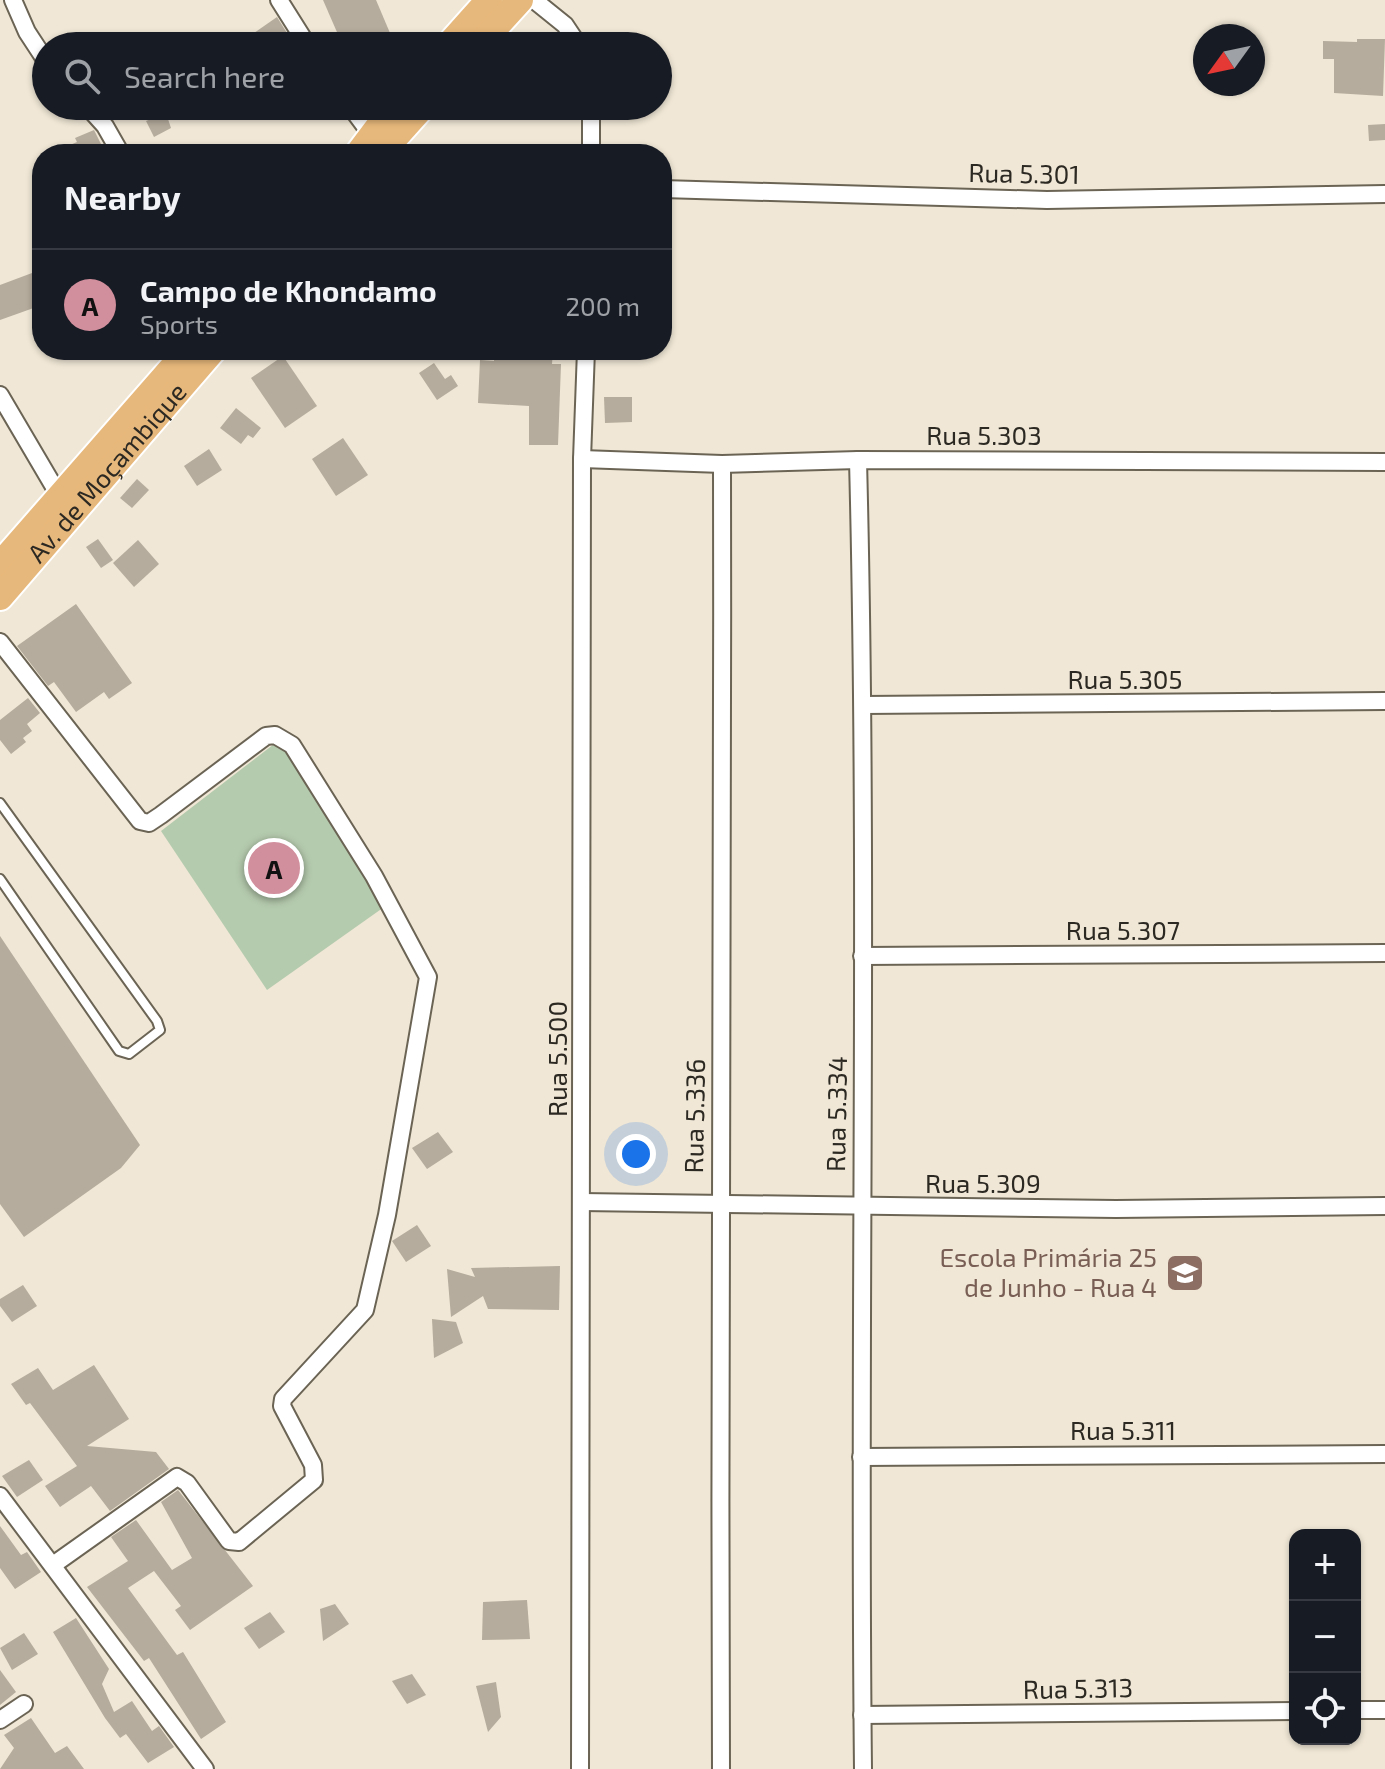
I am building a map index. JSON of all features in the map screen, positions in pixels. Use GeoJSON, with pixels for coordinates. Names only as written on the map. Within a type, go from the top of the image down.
{"type":"FeatureCollection","features":[{"type":"Feature","properties":{"kind":"highway"},"geometry":{"type":"LineString","coordinates":[[460,32],[489,0]]}},
{"type":"Feature","properties":{"kind":"highway"},"geometry":{"type":"LineString","coordinates":[[491,32],[520,0]]}},
{"type":"Feature","properties":{"kind":"highway"},"geometry":{"type":"LineString","coordinates":[[372,144],[385,120]]}},
{"type":"Feature","properties":{"kind":"highway"},"geometry":{"type":"LineString","coordinates":[[375,144],[405,120]]}},
{"type":"Feature","properties":{"kind":"highway","name":"Av. de Moçambique"},"geometry":{"type":"LineString","coordinates":[[0,565],[179,360]]}},
{"type":"Feature","properties":{"kind":"highway","name":"Av. de Moçambique"},"geometry":{"type":"LineString","coordinates":[[0,597],[204,360]]}},
{"type":"Feature","properties":{"kind":"street"},"geometry":{"type":"LineString","coordinates":[[13,0],[32,40]]}},
{"type":"Feature","properties":{"kind":"street"},"geometry":{"type":"LineString","coordinates":[[279,0],[299,32]]}},
{"type":"Feature","properties":{"kind":"street"},"geometry":{"type":"LineString","coordinates":[[534,0],[570,32]]}},
{"type":"Feature","properties":{"kind":"street"},"geometry":{"type":"LineString","coordinates":[[100,120],[115,144]]}},
{"type":"Feature","properties":{"kind":"street"},"geometry":{"type":"LineString","coordinates":[[357,120],[368,144]]}},
{"type":"Feature","properties":{"kind":"street"},"geometry":{"type":"LineString","coordinates":[[591,120],[591,144]]}},
{"type":"Feature","properties":{"kind":"street","name":"Rua 5.301"},"geometry":{"type":"LineString","coordinates":[[672,189],[1047,200],[1385,194]]}},
{"type":"Feature","properties":{"kind":"street","name":"Rua 5.500"},"geometry":{"type":"LineString","coordinates":[[580,1769],[582,459],[586,360]]}},
{"type":"Feature","properties":{"kind":"street"},"geometry":{"type":"LineString","coordinates":[[0,395],[60,497]]}},
{"type":"Feature","properties":{"kind":"street","name":"Rua 5.303"},"geometry":{"type":"LineString","coordinates":[[582,459],[722,464],[858,460],[1385,462]]}},
{"type":"Feature","properties":{"kind":"street","name":"Rua 5.334"},"geometry":{"type":"LineString","coordinates":[[858,460],[864,705],[860,1208],[863,1769]]}},
{"type":"Feature","properties":{"kind":"street","name":"Rua 5.336"},"geometry":{"type":"LineString","coordinates":[[721,1769],[718,1203],[723,829],[722,464]]}},
{"type":"Feature","properties":{"kind":"street"},"geometry":{"type":"LineString","coordinates":[[0,642],[140,821],[149,823],[161,815],[266,736],[275,735],[292,745],[374,876],[428,977],[387,1215],[365,1310],[283,1399],[282,1406],[313,1465],[314,1480],[239,1542],[229,1541],[187,1483],[177,1477],[53,1565]]}},
{"type":"Feature","properties":{"kind":"street","name":"Rua 5.305"},"geometry":{"type":"LineString","coordinates":[[864,705],[1385,701]]}},
{"type":"Feature","properties":{"kind":"street","name":"Rua 5.307"},"geometry":{"type":"LineString","coordinates":[[862,956],[1385,953]]}},
{"type":"Feature","properties":{"kind":"street","name":"Rua 5.309"},"geometry":{"type":"LineString","coordinates":[[581,1202],[860,1208],[1385,1206]]}},
{"type":"Feature","properties":{"kind":"street","name":"Rua 5.311"},"geometry":{"type":"LineString","coordinates":[[861,1457],[1385,1454]]}},
{"type":"Feature","properties":{"kind":"street"},"geometry":{"type":"LineString","coordinates":[[0,1496],[205,1769]]}},
{"type":"Feature","properties":{"kind":"street"},"geometry":{"type":"LineString","coordinates":[[0,1720],[24,1704]]}},
{"type":"Feature","properties":{"kind":"street"},"geometry":{"type":"LineString","coordinates":[[1361,1710],[1385,1710]]}},
{"type":"Feature","properties":{"kind":"street","name":"Rua 5.313"},"geometry":{"type":"LineString","coordinates":[[862,1715],[1289,1711]]}},
{"type":"Feature","properties":{"kind":"lane"},"geometry":{"type":"LineString","coordinates":[[0,803],[157,1021],[160,1030],[154,1038],[129,1054],[119,1051],[0,879]]}},
{"type":"Feature","properties":{"kind":"green space"},"geometry":{"type":"Polygon","coordinates":[[[278,741],[387,905],[267,990],[161,831],[278,741]]]}},
{"type":"Feature","properties":{"kind":"building"},"geometry":{"type":"Polygon","coordinates":[[[323,0],[376,0],[390,32],[337,32],[323,0]]]}},
{"type":"Feature","properties":{"kind":"building"},"geometry":{"type":"Polygon","coordinates":[[[277,17],[286,32],[255,32],[277,17]]]}},
{"type":"Feature","properties":{"kind":"building"},"geometry":{"type":"Polygon","coordinates":[[[1357,39],[1385,39],[1383,96],[1334,93],[1334,59],[1323,59],[1323,41],[1357,42],[1357,39]]]}},
{"type":"Feature","properties":{"kind":"building"},"geometry":{"type":"Polygon","coordinates":[[[168,120],[171,128],[154,137],[146,121],[168,120]]]}},
{"type":"Feature","properties":{"kind":"building"},"geometry":{"type":"Polygon","coordinates":[[[1385,124],[1385,140],[1369,141],[1368,125],[1385,124]]]}},
{"type":"Feature","properties":{"kind":"building"},"geometry":{"type":"Polygon","coordinates":[[[94,130],[101,144],[72,144],[77,142],[75,138],[94,130]]]}},
{"type":"Feature","properties":{"kind":"building"},"geometry":{"type":"Polygon","coordinates":[[[32,273],[32,309],[0,320],[0,285],[32,273]]]}},
{"type":"Feature","properties":{"kind":"building"},"geometry":{"type":"Polygon","coordinates":[[[277,360],[286,360],[317,406],[285,428],[251,378],[277,360]]]}},
{"type":"Feature","properties":{"kind":"building"},"geometry":{"type":"Polygon","coordinates":[[[480,360],[552,360],[552,364],[561,364],[558,445],[529,445],[529,406],[478,403],[480,360]]]}},
{"type":"Feature","properties":{"kind":"building"},"geometry":{"type":"Polygon","coordinates":[[[434,363],[445,379],[451,375],[458,386],[437,400],[419,373],[434,363]]]}},
{"type":"Feature","properties":{"kind":"building"},"geometry":{"type":"Polygon","coordinates":[[[604,397],[632,397],[632,422],[605,423],[604,397]]]}},
{"type":"Feature","properties":{"kind":"building"},"geometry":{"type":"Polygon","coordinates":[[[236,408],[261,428],[253,438],[248,435],[241,444],[220,428],[236,408]]]}},
{"type":"Feature","properties":{"kind":"building"},"geometry":{"type":"Polygon","coordinates":[[[343,438],[368,475],[336,496],[312,459],[343,438]]]}},
{"type":"Feature","properties":{"kind":"building"},"geometry":{"type":"Polygon","coordinates":[[[209,449],[222,470],[197,486],[184,466],[209,449]]]}},
{"type":"Feature","properties":{"kind":"building"},"geometry":{"type":"Polygon","coordinates":[[[137,479],[149,490],[132,508],[120,498],[137,479]]]}},
{"type":"Feature","properties":{"kind":"building"},"geometry":{"type":"Polygon","coordinates":[[[98,539],[113,560],[101,568],[86,547],[98,539]]]}},
{"type":"Feature","properties":{"kind":"building"},"geometry":{"type":"Polygon","coordinates":[[[138,540],[159,564],[134,587],[113,563],[138,540]]]}},
{"type":"Feature","properties":{"kind":"building"},"geometry":{"type":"Polygon","coordinates":[[[76,604],[132,683],[109,699],[104,692],[76,712],[54,682],[48,686],[17,646],[76,604]]]}},
{"type":"Feature","properties":{"kind":"building"},"geometry":{"type":"Polygon","coordinates":[[[28,698],[40,713],[27,724],[32,731],[23,738],[26,742],[11,754],[0,740],[0,720],[28,698]]]}},
{"type":"Feature","properties":{"kind":"building"},"geometry":{"type":"Polygon","coordinates":[[[0,936],[140,1145],[121,1168],[24,1237],[0,1204],[0,936]]]}},
{"type":"Feature","properties":{"kind":"building"},"geometry":{"type":"Polygon","coordinates":[[[438,1132],[453,1152],[427,1169],[412,1148],[438,1132]]]}},
{"type":"Feature","properties":{"kind":"building"},"geometry":{"type":"Polygon","coordinates":[[[417,1225],[431,1246],[406,1262],[392,1241],[417,1225]]]}},
{"type":"Feature","properties":{"kind":"building"},"geometry":{"type":"Polygon","coordinates":[[[560,1266],[559,1310],[488,1309],[483,1296],[451,1317],[447,1269],[475,1277],[471,1268],[560,1266]]]}},
{"type":"Feature","properties":{"kind":"building"},"geometry":{"type":"Polygon","coordinates":[[[23,1285],[37,1306],[12,1322],[0,1306],[0,1299],[23,1285]]]}},
{"type":"Feature","properties":{"kind":"building"},"geometry":{"type":"Polygon","coordinates":[[[432,1319],[456,1322],[463,1343],[434,1358],[432,1319]]]}},
{"type":"Feature","properties":{"kind":"building"},"geometry":{"type":"Polygon","coordinates":[[[94,1365],[129,1419],[87,1446],[156,1452],[169,1469],[110,1511],[91,1486],[60,1507],[45,1486],[77,1466],[30,1403],[26,1405],[11,1384],[38,1368],[53,1390],[94,1365]]]}},
{"type":"Feature","properties":{"kind":"building"},"geometry":{"type":"Polygon","coordinates":[[[29,1460],[43,1480],[17,1497],[2,1476],[29,1460]]]}},
{"type":"Feature","properties":{"kind":"building"},"geometry":{"type":"Polygon","coordinates":[[[178,1490],[253,1586],[190,1630],[175,1610],[181,1606],[154,1571],[128,1588],[177,1655],[183,1652],[226,1722],[201,1739],[149,1658],[144,1661],[87,1587],[128,1561],[111,1537],[136,1520],[172,1570],[192,1558],[161,1502],[178,1490]]]}},
{"type":"Feature","properties":{"kind":"building"},"geometry":{"type":"Polygon","coordinates":[[[0,1526],[21,1555],[27,1552],[41,1572],[15,1589],[0,1568],[0,1526]]]}},
{"type":"Feature","properties":{"kind":"building"},"geometry":{"type":"Polygon","coordinates":[[[527,1600],[530,1639],[482,1640],[483,1602],[527,1600]]]}},
{"type":"Feature","properties":{"kind":"building"},"geometry":{"type":"Polygon","coordinates":[[[335,1604],[349,1624],[323,1641],[320,1609],[335,1604]]]}},
{"type":"Feature","properties":{"kind":"building"},"geometry":{"type":"Polygon","coordinates":[[[270,1612],[285,1632],[259,1649],[244,1628],[270,1612]]]}},
{"type":"Feature","properties":{"kind":"building"},"geometry":{"type":"Polygon","coordinates":[[[76,1618],[109,1669],[102,1684],[114,1712],[132,1701],[152,1731],[159,1726],[174,1747],[148,1763],[126,1734],[120,1738],[53,1632],[76,1618]]]}},
{"type":"Feature","properties":{"kind":"building"},"geometry":{"type":"Polygon","coordinates":[[[24,1633],[38,1654],[12,1670],[0,1648],[24,1633]]]}},
{"type":"Feature","properties":{"kind":"building"},"geometry":{"type":"Polygon","coordinates":[[[0,1670],[16,1692],[0,1705],[0,1670]]]}},
{"type":"Feature","properties":{"kind":"building"},"geometry":{"type":"Polygon","coordinates":[[[412,1674],[426,1695],[407,1704],[392,1681],[412,1674]]]}},
{"type":"Feature","properties":{"kind":"building"},"geometry":{"type":"Polygon","coordinates":[[[496,1682],[501,1717],[488,1732],[476,1686],[496,1682]]]}},
{"type":"Feature","properties":{"kind":"building"},"geometry":{"type":"Polygon","coordinates":[[[31,1718],[55,1753],[67,1746],[84,1769],[0,1769],[14,1748],[4,1735],[31,1718]]]}},
{"type":"Feature","properties":{"kind":"place","name":"Campo de Khondamo"},"geometry":{"type":"Point","coordinates":[274,868]}},
{"type":"Feature","properties":{"kind":"place","name":"Escola Primária 25 de Junho - Rua 4"},"geometry":{"type":"Point","coordinates":[1185,1273]}}]}
